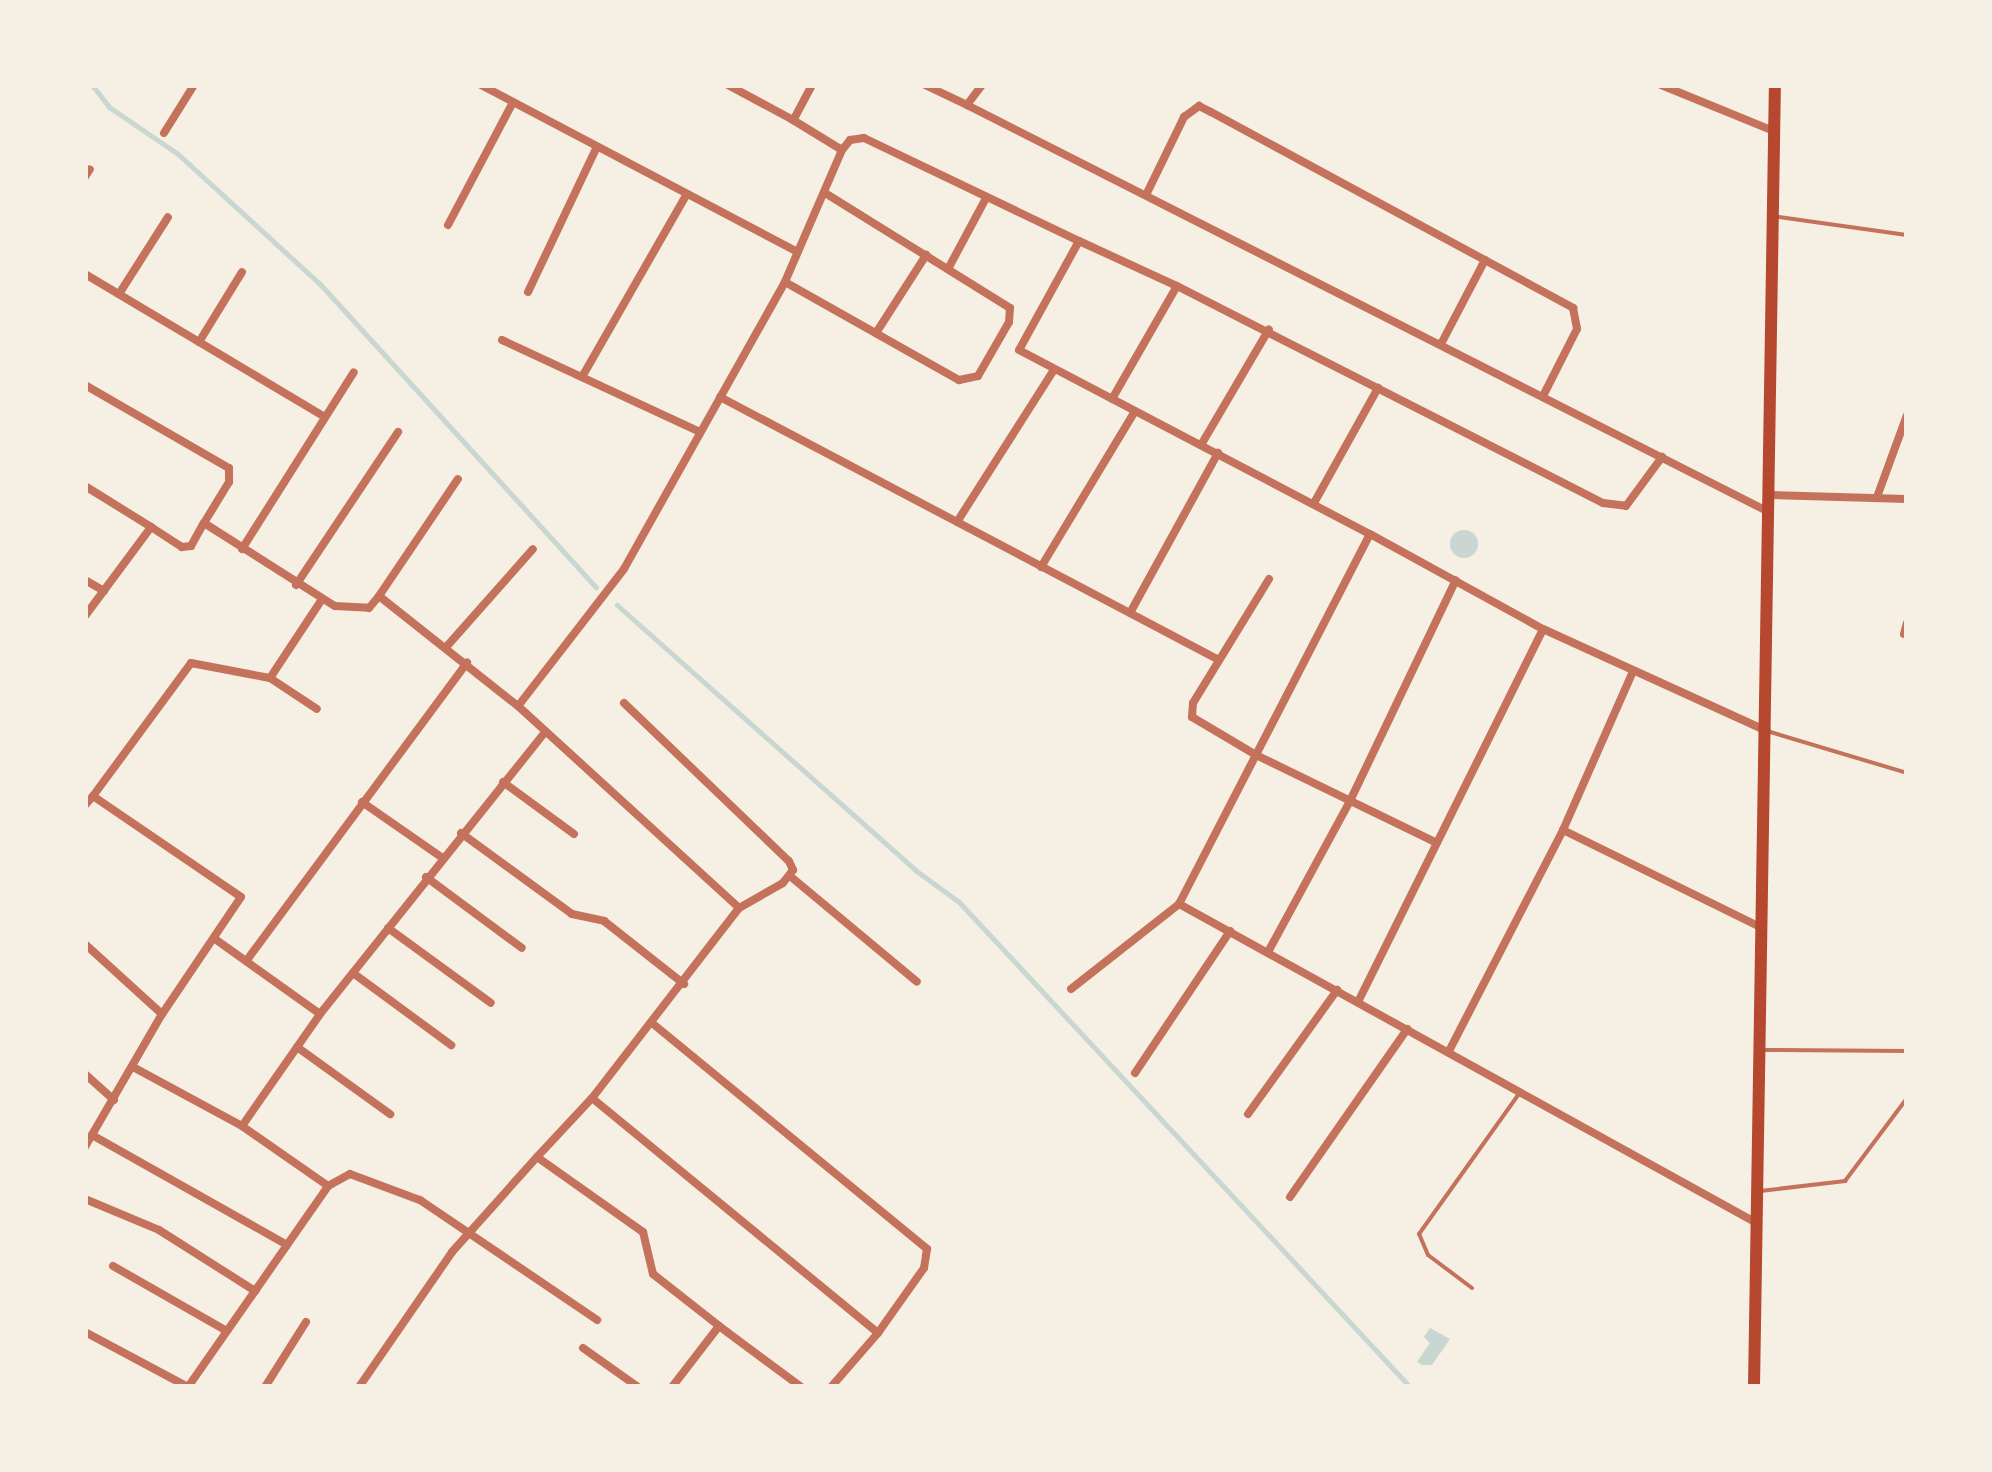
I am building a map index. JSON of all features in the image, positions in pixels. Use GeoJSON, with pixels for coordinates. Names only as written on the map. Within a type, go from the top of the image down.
{"type":"FeatureCollection","features":[{"type":"Feature","properties":{"kind":"main road"},"geometry":{"type":"LineString","coordinates":[[1754,1387],[1752,1221],[1760,1050],[1771,513],[1775,85]]}},
{"type":"Feature","properties":{"kind":"street"},"geometry":{"type":"LineString","coordinates":[[164,134],[194,85]]}},
{"type":"Feature","properties":{"kind":"street"},"geometry":{"type":"LineString","coordinates":[[481,85],[798,252]]}},
{"type":"Feature","properties":{"kind":"street"},"geometry":{"type":"LineString","coordinates":[[728,85],[842,150]]}},
{"type":"Feature","properties":{"kind":"street"},"geometry":{"type":"LineString","coordinates":[[794,120],[812,85]]}},
{"type":"Feature","properties":{"kind":"street"},"geometry":{"type":"LineString","coordinates":[[924,85],[1146,192],[1771,513]]}},
{"type":"Feature","properties":{"kind":"street"},"geometry":{"type":"LineString","coordinates":[[967,105],[982,85]]}},
{"type":"Feature","properties":{"kind":"street"},"geometry":{"type":"LineString","coordinates":[[1660,85],[1774,130]]}},
{"type":"Feature","properties":{"kind":"street"},"geometry":{"type":"LineString","coordinates":[[448,226],[513,102]]}},
{"type":"Feature","properties":{"kind":"street"},"geometry":{"type":"LineString","coordinates":[[1146,192],[1184,117],[1199,106],[1485,260],[1580,318],[1543,396]]}},
{"type":"Feature","properties":{"kind":"street"},"geometry":{"type":"LineString","coordinates":[[518,706],[596,612],[784,282],[842,150],[850,140],[864,138],[1269,329],[1604,503],[1626,506],[1662,457]]}},
{"type":"Feature","properties":{"kind":"street"},"geometry":{"type":"LineString","coordinates":[[528,292],[597,147]]}},
{"type":"Feature","properties":{"kind":"street"},"geometry":{"type":"LineString","coordinates":[[784,282],[970,382],[999,341],[1010,308],[824,192]]}},
{"type":"Feature","properties":{"kind":"street"},"geometry":{"type":"LineString","coordinates":[[582,377],[687,194]]}},
{"type":"Feature","properties":{"kind":"street"},"geometry":{"type":"LineString","coordinates":[[948,269],[986,198]]}},
{"type":"Feature","properties":{"kind":"street"},"geometry":{"type":"LineString","coordinates":[[119,294],[168,217]]}},
{"type":"Feature","properties":{"kind":"street"},"geometry":{"type":"LineString","coordinates":[[1019,350],[1079,241]]}},
{"type":"Feature","properties":{"kind":"street"},"geometry":{"type":"LineString","coordinates":[[876,333],[926,256]]}},
{"type":"Feature","properties":{"kind":"street"},"geometry":{"type":"LineString","coordinates":[[1441,344],[1485,260]]}},
{"type":"Feature","properties":{"kind":"street"},"geometry":{"type":"LineString","coordinates":[[198,342],[242,272]]}},
{"type":"Feature","properties":{"kind":"street"},"geometry":{"type":"LineString","coordinates":[[85,274],[325,417]]}},
{"type":"Feature","properties":{"kind":"street"},"geometry":{"type":"LineString","coordinates":[[1112,399],[1177,286]]}},
{"type":"Feature","properties":{"kind":"street"},"geometry":{"type":"LineString","coordinates":[[1201,445],[1269,329]]}},
{"type":"Feature","properties":{"kind":"street"},"geometry":{"type":"LineString","coordinates":[[502,340],[700,432]]}},
{"type":"Feature","properties":{"kind":"street"},"geometry":{"type":"LineString","coordinates":[[999,341],[1314,503],[1543,628],[1766,731]]}},
{"type":"Feature","properties":{"kind":"street"},"geometry":{"type":"LineString","coordinates":[[957,522],[1054,370]]}},
{"type":"Feature","properties":{"kind":"street"},"geometry":{"type":"LineString","coordinates":[[242,548],[354,372]]}},
{"type":"Feature","properties":{"kind":"street"},"geometry":{"type":"LineString","coordinates":[[85,384],[229,468],[229,482],[191,546],[182,548],[85,486]]}},
{"type":"Feature","properties":{"kind":"street"},"geometry":{"type":"LineString","coordinates":[[1314,503],[1378,388]]}},
{"type":"Feature","properties":{"kind":"street"},"geometry":{"type":"LineString","coordinates":[[720,397],[1219,660]]}},
{"type":"Feature","properties":{"kind":"street"},"geometry":{"type":"LineString","coordinates":[[1041,567],[1135,411]]}},
{"type":"Feature","properties":{"kind":"street"},"geometry":{"type":"LineString","coordinates":[[1877,498],[1907,415]]}},
{"type":"Feature","properties":{"kind":"street"},"geometry":{"type":"LineString","coordinates":[[296,585],[398,432]]}},
{"type":"Feature","properties":{"kind":"street"},"geometry":{"type":"LineString","coordinates":[[1130,613],[1218,453]]}},
{"type":"Feature","properties":{"kind":"street"},"geometry":{"type":"LineString","coordinates":[[204,522],[296,585],[352,611],[369,608],[458,479]]}},
{"type":"Feature","properties":{"kind":"street"},"geometry":{"type":"LineString","coordinates":[[1771,496],[1907,499]]}},
{"type":"Feature","properties":{"kind":"street"},"geometry":{"type":"LineString","coordinates":[[85,616],[152,527]]}},
{"type":"Feature","properties":{"kind":"street"},"geometry":{"type":"LineString","coordinates":[[1070,990],[1179,904],[1370,534]]}},
{"type":"Feature","properties":{"kind":"street"},"geometry":{"type":"LineString","coordinates":[[448,645],[532,549]]}},
{"type":"Feature","properties":{"kind":"street"},"geometry":{"type":"LineString","coordinates":[[1268,579],[1193,703],[1192,717],[1256,756],[1349,804],[1437,843]]}},
{"type":"Feature","properties":{"kind":"street"},"geometry":{"type":"LineString","coordinates":[[85,580],[104,591]]}},
{"type":"Feature","properties":{"kind":"street"},"geometry":{"type":"LineString","coordinates":[[1268,952],[1349,804],[1456,580]]}},
{"type":"Feature","properties":{"kind":"street"},"geometry":{"type":"LineString","coordinates":[[378,596],[448,645],[739,908]]}},
{"type":"Feature","properties":{"kind":"street"},"geometry":{"type":"LineString","coordinates":[[270,678],[322,599]]}},
{"type":"Feature","properties":{"kind":"street"},"geometry":{"type":"LineString","coordinates":[[1904,634],[1907,623]]}},
{"type":"Feature","properties":{"kind":"street"},"geometry":{"type":"LineString","coordinates":[[1358,1002],[1543,628]]}},
{"type":"Feature","properties":{"kind":"street"},"geometry":{"type":"LineString","coordinates":[[85,805],[191,663],[270,678],[318,710]]}},
{"type":"Feature","properties":{"kind":"street"},"geometry":{"type":"LineString","coordinates":[[248,960],[466,663]]}},
{"type":"Feature","properties":{"kind":"street"},"geometry":{"type":"LineString","coordinates":[[1449,1052],[1562,830],[1633,671]]}},
{"type":"Feature","properties":{"kind":"street"},"geometry":{"type":"LineString","coordinates":[[624,703],[789,862],[790,876],[916,982]]}},
{"type":"Feature","properties":{"kind":"street"},"geometry":{"type":"LineString","coordinates":[[242,1126],[320,1014],[441,857],[545,732]]}},
{"type":"Feature","properties":{"kind":"street"},"geometry":{"type":"LineString","coordinates":[[504,782],[574,834]]}},
{"type":"Feature","properties":{"kind":"street"},"geometry":{"type":"LineString","coordinates":[[85,1148],[162,1014],[238,907],[238,890],[93,796]]}},
{"type":"Feature","properties":{"kind":"street"},"geometry":{"type":"LineString","coordinates":[[362,802],[441,857]]}},
{"type":"Feature","properties":{"kind":"street"},"geometry":{"type":"LineString","coordinates":[[1562,830],[1762,928]]}},
{"type":"Feature","properties":{"kind":"street"},"geometry":{"type":"LineString","coordinates":[[461,834],[572,914],[604,921],[684,984]]}},
{"type":"Feature","properties":{"kind":"street"},"geometry":{"type":"LineString","coordinates":[[358,1387],[469,1233],[592,1098],[684,984],[739,908],[790,876]]}},
{"type":"Feature","properties":{"kind":"street"},"geometry":{"type":"LineString","coordinates":[[426,877],[522,948]]}},
{"type":"Feature","properties":{"kind":"street"},"geometry":{"type":"LineString","coordinates":[[1179,904],[1752,1221]]}},
{"type":"Feature","properties":{"kind":"street"},"geometry":{"type":"LineString","coordinates":[[388,928],[491,1004]]}},
{"type":"Feature","properties":{"kind":"street"},"geometry":{"type":"LineString","coordinates":[[1135,1072],[1230,931]]}},
{"type":"Feature","properties":{"kind":"street"},"geometry":{"type":"LineString","coordinates":[[215,939],[320,1014]]}},
{"type":"Feature","properties":{"kind":"street"},"geometry":{"type":"LineString","coordinates":[[85,944],[162,1014]]}},
{"type":"Feature","properties":{"kind":"street"},"geometry":{"type":"LineString","coordinates":[[353,973],[451,1045]]}},
{"type":"Feature","properties":{"kind":"street"},"geometry":{"type":"LineString","coordinates":[[1248,1114],[1336,990]]}},
{"type":"Feature","properties":{"kind":"street"},"geometry":{"type":"LineString","coordinates":[[652,1024],[927,1250],[924,1268],[878,1333],[831,1387]]}},
{"type":"Feature","properties":{"kind":"street"},"geometry":{"type":"LineString","coordinates":[[1290,1197],[1407,1028]]}},
{"type":"Feature","properties":{"kind":"street"},"geometry":{"type":"LineString","coordinates":[[297,1046],[390,1114]]}},
{"type":"Feature","properties":{"kind":"street"},"geometry":{"type":"LineString","coordinates":[[133,1067],[242,1126],[328,1186]]}},
{"type":"Feature","properties":{"kind":"street"},"geometry":{"type":"LineString","coordinates":[[85,1074],[114,1100]]}},
{"type":"Feature","properties":{"kind":"street"},"geometry":{"type":"LineString","coordinates":[[592,1098],[878,1333]]}},
{"type":"Feature","properties":{"kind":"street"},"geometry":{"type":"LineString","coordinates":[[92,1136],[287,1245]]}},
{"type":"Feature","properties":{"kind":"street"},"geometry":{"type":"LineString","coordinates":[[538,1157],[643,1232],[653,1274],[800,1387]]}},
{"type":"Feature","properties":{"kind":"street"},"geometry":{"type":"LineString","coordinates":[[85,1332],[188,1387],[328,1186],[350,1174],[384,1191],[408,1193],[597,1320]]}},
{"type":"Feature","properties":{"kind":"street"},"geometry":{"type":"LineString","coordinates":[[85,1196],[160,1230],[255,1291]]}},
{"type":"Feature","properties":{"kind":"street"},"geometry":{"type":"LineString","coordinates":[[113,1266],[227,1331]]}},
{"type":"Feature","properties":{"kind":"street"},"geometry":{"type":"LineString","coordinates":[[265,1387],[306,1322]]}},
{"type":"Feature","properties":{"kind":"street"},"geometry":{"type":"LineString","coordinates":[[672,1387],[718,1326]]}},
{"type":"Feature","properties":{"kind":"street"},"geometry":{"type":"LineString","coordinates":[[583,1348],[638,1387]]}},
{"type":"Feature","properties":{"kind":"lane"},"geometry":{"type":"LineString","coordinates":[[1774,216],[1907,236]]}},
{"type":"Feature","properties":{"kind":"lane"},"geometry":{"type":"LineString","coordinates":[[1766,731],[1907,773]]}},
{"type":"Feature","properties":{"kind":"lane"},"geometry":{"type":"LineString","coordinates":[[1760,1050],[1907,1051]]}},
{"type":"Feature","properties":{"kind":"lane"},"geometry":{"type":"LineString","coordinates":[[1472,1288],[1428,1255],[1419,1234],[1521,1091]]}},
{"type":"Feature","properties":{"kind":"lane"},"geometry":{"type":"LineString","coordinates":[[1755,1192],[1845,1181],[1907,1098]]}},
{"type":"Feature","properties":{"kind":"shaded area"},"geometry":{"type":"Polygon","coordinates":[[[1464,530],[1474,534],[1478,544],[1474,554],[1464,558],[1454,554],[1450,544],[1454,534],[1464,530]]]}},
{"type":"Feature","properties":{"kind":"shaded area"},"geometry":{"type":"Polygon","coordinates":[[[1430,1328],[1450,1339],[1432,1365],[1422,1365],[1417,1362],[1430,1343],[1424,1337],[1430,1328]]]}},
{"type":"Feature","properties":{"kind":"waterway"},"geometry":{"type":"LineString","coordinates":[[92,85],[109,107],[178,154],[320,284],[596,587]]}},
{"type":"Feature","properties":{"kind":"waterway"},"geometry":{"type":"LineString","coordinates":[[617,605],[915,870],[959,902],[1410,1387]]}}]}
